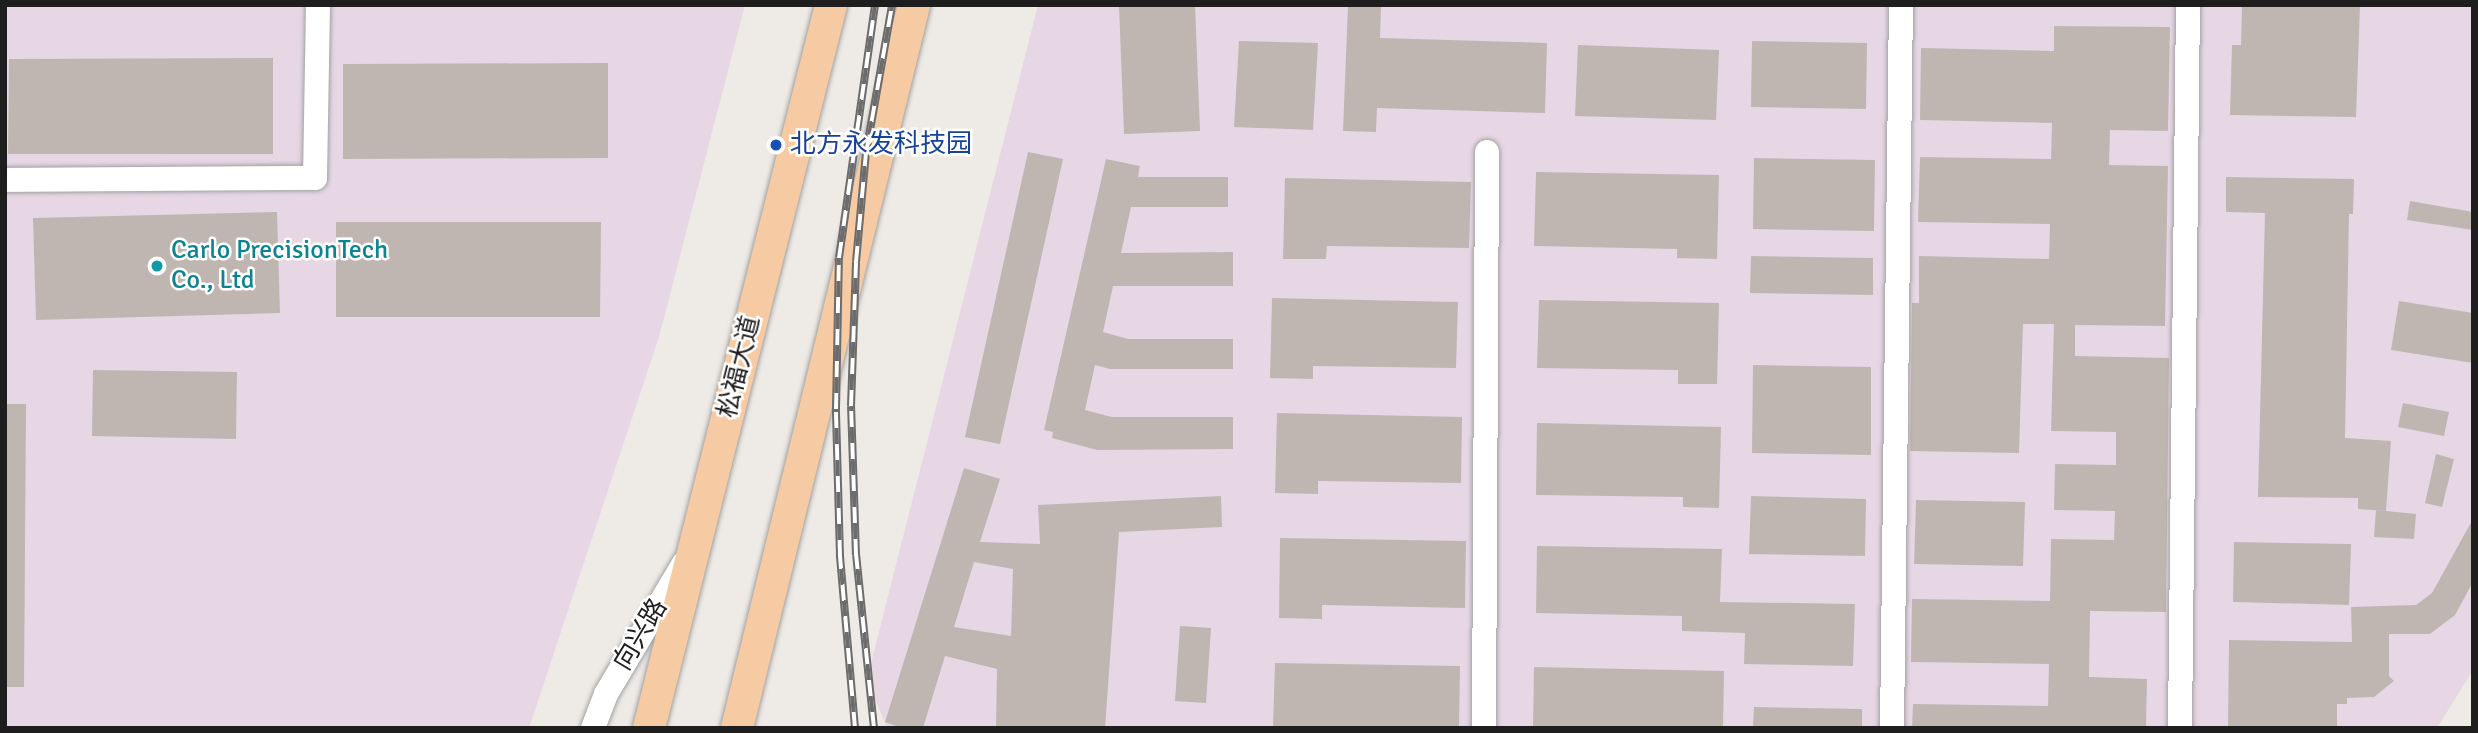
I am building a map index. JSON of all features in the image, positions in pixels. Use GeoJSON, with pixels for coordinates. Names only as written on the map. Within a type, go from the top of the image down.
{"type":"FeatureCollection","features":[{"type":"Feature","properties":{"kind":"main road","name":"松福大道"},"geometry":{"type":"LineString","coordinates":[[649,728],[831,5]]}},
{"type":"Feature","properties":{"kind":"main road"},"geometry":{"type":"LineString","coordinates":[[737,728],[914,5]]}},
{"type":"Feature","properties":{"kind":"street"},"geometry":{"type":"LineString","coordinates":[[5,180],[315,177],[318,5]]}},
{"type":"Feature","properties":{"kind":"street"},"geometry":{"type":"LineString","coordinates":[[1892,728],[1901,5]]}},
{"type":"Feature","properties":{"kind":"street"},"geometry":{"type":"LineString","coordinates":[[2180,728],[2189,5]]}},
{"type":"Feature","properties":{"kind":"street"},"geometry":{"type":"LineString","coordinates":[[1484,728],[1487,152]]}},
{"type":"Feature","properties":{"kind":"street","name":"向兴路"},"geometry":{"type":"LineString","coordinates":[[593,728],[607,694],[695,545]]}},
{"type":"Feature","properties":{"kind":"shaded area"},"geometry":{"type":"Polygon","coordinates":[[[5,5],[745,5],[659,337],[529,728],[5,728],[5,5]]]}},
{"type":"Feature","properties":{"kind":"shaded area"},"geometry":{"type":"Polygon","coordinates":[[[1038,5],[2473,5],[2473,670],[2437,728],[887,728],[867,679],[1038,5]]]}},
{"type":"Feature","properties":{"kind":"building"},"geometry":{"type":"Polygon","coordinates":[[[1119,5],[1195,5],[1200,131],[1124,134],[1119,5]]]}},
{"type":"Feature","properties":{"kind":"building"},"geometry":{"type":"Polygon","coordinates":[[[1348,5],[1381,6],[1380,38],[1547,43],[1545,113],[1377,108],[1376,132],[1343,131],[1348,5]]]}},
{"type":"Feature","properties":{"kind":"building"},"geometry":{"type":"Polygon","coordinates":[[[2242,5],[2360,5],[2356,117],[2230,115],[2232,45],[2241,45],[2242,5]]]}},
{"type":"Feature","properties":{"kind":"building"},"geometry":{"type":"Polygon","coordinates":[[[2054,26],[2170,27],[2168,131],[2110,130],[2109,165],[2168,166],[2165,326],[2075,325],[2075,356],[2169,358],[2166,612],[2090,611],[2089,677],[2147,679],[2146,728],[1912,728],[1913,704],[2048,706],[2049,664],[1911,662],[1912,599],[2050,601],[2051,539],[2114,540],[2115,511],[2054,510],[2055,464],[2116,465],[2116,432],[2051,431],[2054,324],[2023,324],[2019,453],[1910,451],[1912,303],[1919,303],[1919,256],[2049,259],[2050,224],[1918,222],[1920,157],[2051,159],[2052,123],[1920,120],[1921,48],[2054,51],[2054,26]]]}},
{"type":"Feature","properties":{"kind":"building"},"geometry":{"type":"Polygon","coordinates":[[[1239,41],[1318,43],[1313,130],[1234,127],[1239,41]]]}},
{"type":"Feature","properties":{"kind":"building"},"geometry":{"type":"Polygon","coordinates":[[[1752,41],[1867,43],[1866,109],[1751,107],[1752,41]]]}},
{"type":"Feature","properties":{"kind":"building"},"geometry":{"type":"Polygon","coordinates":[[[1578,45],[1719,50],[1716,120],[1575,116],[1578,45]]]}},
{"type":"Feature","properties":{"kind":"building"},"geometry":{"type":"Polygon","coordinates":[[[273,58],[273,154],[8,154],[9,59],[273,58]]]}},
{"type":"Feature","properties":{"kind":"building"},"geometry":{"type":"Polygon","coordinates":[[[608,63],[608,158],[343,159],[343,64],[608,63]]]}},
{"type":"Feature","properties":{"kind":"building"},"geometry":{"type":"Polygon","coordinates":[[[1028,152],[1063,159],[1000,444],[965,437],[1028,152]]]}},
{"type":"Feature","properties":{"kind":"building"},"geometry":{"type":"Polygon","coordinates":[[[1754,158],[1875,160],[1874,231],[1753,229],[1754,158]]]}},
{"type":"Feature","properties":{"kind":"building"},"geometry":{"type":"Polygon","coordinates":[[[1106,159],[1140,166],[1138,177],[1228,177],[1228,207],[1131,207],[1121,253],[1233,252],[1233,286],[1113,286],[1103,332],[1128,339],[1233,339],[1233,369],[1110,369],[1095,365],[1085,410],[1112,417],[1233,417],[1233,449],[1097,450],[1052,438],[1053,432],[1044,430],[1106,159]]]}},
{"type":"Feature","properties":{"kind":"building"},"geometry":{"type":"Polygon","coordinates":[[[1536,172],[1719,175],[1717,259],[1677,258],[1677,249],[1534,246],[1536,172]]]}},
{"type":"Feature","properties":{"kind":"building"},"geometry":{"type":"Polygon","coordinates":[[[2226,177],[2354,179],[2353,214],[2349,214],[2345,438],[2391,441],[2386,511],[2358,509],[2358,498],[2258,497],[2265,213],[2226,212],[2226,177]]]}},
{"type":"Feature","properties":{"kind":"building"},"geometry":{"type":"Polygon","coordinates":[[[1285,178],[1471,182],[1469,248],[1327,246],[1326,259],[1283,259],[1285,178]]]}},
{"type":"Feature","properties":{"kind":"building"},"geometry":{"type":"Polygon","coordinates":[[[2410,201],[2473,212],[2473,230],[2407,220],[2410,201]]]}},
{"type":"Feature","properties":{"kind":"building","name":"Carlo PrecisionTech Co., Ltd"},"geometry":{"type":"Polygon","coordinates":[[[277,212],[280,313],[36,320],[33,218],[277,212]]]}},
{"type":"Feature","properties":{"kind":"building"},"geometry":{"type":"Polygon","coordinates":[[[336,222],[601,222],[600,317],[336,317],[336,222]]]}},
{"type":"Feature","properties":{"kind":"building"},"geometry":{"type":"Polygon","coordinates":[[[1751,256],[1873,258],[1873,295],[1750,293],[1751,256]]]}},
{"type":"Feature","properties":{"kind":"building"},"geometry":{"type":"Polygon","coordinates":[[[1272,298],[1458,302],[1456,368],[1313,366],[1313,379],[1270,378],[1272,298]]]}},
{"type":"Feature","properties":{"kind":"building"},"geometry":{"type":"Polygon","coordinates":[[[1539,300],[1719,303],[1717,384],[1678,384],[1678,370],[1537,368],[1539,300]]]}},
{"type":"Feature","properties":{"kind":"building"},"geometry":{"type":"Polygon","coordinates":[[[2399,301],[2473,313],[2473,363],[2391,350],[2399,301]]]}},
{"type":"Feature","properties":{"kind":"building"},"geometry":{"type":"Polygon","coordinates":[[[1753,365],[1871,367],[1871,455],[1752,453],[1753,365]]]}},
{"type":"Feature","properties":{"kind":"building"},"geometry":{"type":"Polygon","coordinates":[[[93,370],[237,372],[236,439],[92,436],[93,370]]]}},
{"type":"Feature","properties":{"kind":"building"},"geometry":{"type":"Polygon","coordinates":[[[2403,403],[2449,412],[2444,436],[2398,427],[2403,403]]]}},
{"type":"Feature","properties":{"kind":"building"},"geometry":{"type":"Polygon","coordinates":[[[5,404],[26,404],[24,687],[5,687],[5,404]]]}},
{"type":"Feature","properties":{"kind":"building"},"geometry":{"type":"Polygon","coordinates":[[[1277,413],[1462,417],[1461,483],[1318,481],[1318,494],[1275,493],[1277,413]]]}},
{"type":"Feature","properties":{"kind":"building"},"geometry":{"type":"Polygon","coordinates":[[[1537,423],[1721,427],[1719,508],[1683,507],[1683,497],[1536,495],[1537,423]]]}},
{"type":"Feature","properties":{"kind":"building"},"geometry":{"type":"Polygon","coordinates":[[[2436,454],[2454,459],[2442,507],[2425,503],[2436,454]]]}},
{"type":"Feature","properties":{"kind":"building"},"geometry":{"type":"Polygon","coordinates":[[[964,468],[1000,479],[980,542],[1040,544],[1038,505],[1221,496],[1222,527],[1119,532],[1105,728],[996,728],[997,669],[945,656],[923,728],[902,728],[885,722],[964,468]],[[974,562],[954,627],[1011,636],[1013,569],[974,562]]]}},
{"type":"Feature","properties":{"kind":"building"},"geometry":{"type":"Polygon","coordinates":[[[1751,496],[1866,499],[1865,556],[1749,554],[1751,496]]]}},
{"type":"Feature","properties":{"kind":"building"},"geometry":{"type":"Polygon","coordinates":[[[1916,500],[2025,502],[2023,566],[1914,564],[1916,500]]]}},
{"type":"Feature","properties":{"kind":"building"},"geometry":{"type":"Polygon","coordinates":[[[2376,510],[2416,514],[2414,539],[2374,537],[2376,510]]]}},
{"type":"Feature","properties":{"kind":"building"},"geometry":{"type":"Polygon","coordinates":[[[2473,519],[2473,582],[2455,615],[2430,634],[2389,634],[2389,676],[2394,681],[2374,697],[2347,698],[2347,704],[2337,704],[2337,728],[2228,728],[2229,640],[2352,642],[2351,607],[2416,605],[2432,593],[2473,519]]]}},
{"type":"Feature","properties":{"kind":"building"},"geometry":{"type":"Polygon","coordinates":[[[1280,538],[1466,541],[1465,608],[1322,605],[1322,619],[1279,618],[1280,538]]]}},
{"type":"Feature","properties":{"kind":"building"},"geometry":{"type":"Polygon","coordinates":[[[2234,542],[2351,544],[2349,605],[2233,602],[2234,542]]]}},
{"type":"Feature","properties":{"kind":"building"},"geometry":{"type":"Polygon","coordinates":[[[1537,546],[1722,549],[1720,602],[1855,604],[1853,666],[1744,664],[1745,633],[1682,631],[1682,616],[1536,613],[1537,546]]]}},
{"type":"Feature","properties":{"kind":"building"},"geometry":{"type":"Polygon","coordinates":[[[1180,626],[1211,628],[1206,703],[1175,701],[1180,626]]]}},
{"type":"Feature","properties":{"kind":"building"},"geometry":{"type":"Polygon","coordinates":[[[1275,663],[1460,666],[1459,728],[1273,728],[1275,663]]]}},
{"type":"Feature","properties":{"kind":"building"},"geometry":{"type":"Polygon","coordinates":[[[1534,667],[1724,671],[1723,728],[1533,728],[1534,667]]]}},
{"type":"Feature","properties":{"kind":"building"},"geometry":{"type":"Polygon","coordinates":[[[1754,707],[1862,709],[1862,728],[1753,728],[1754,707]]]}},
{"type":"Feature","properties":{"kind":"railway"},"geometry":{"type":"LineString","coordinates":[[855,728],[840,556],[836,409],[839,258],[875,5]]}},
{"type":"Feature","properties":{"kind":"railway"},"geometry":{"type":"LineString","coordinates":[[874,728],[856,555],[851,406],[856,262],[866,153],[892,5]]}},
{"type":"Feature","properties":{"kind":"place","name":"北方永发科技园"},"geometry":{"type":"Point","coordinates":[776,145]}},
{"type":"Feature","properties":{"kind":"place","name":"Carlo PrecisionTech Co., Ltd"},"geometry":{"type":"Point","coordinates":[157,266]}}]}
